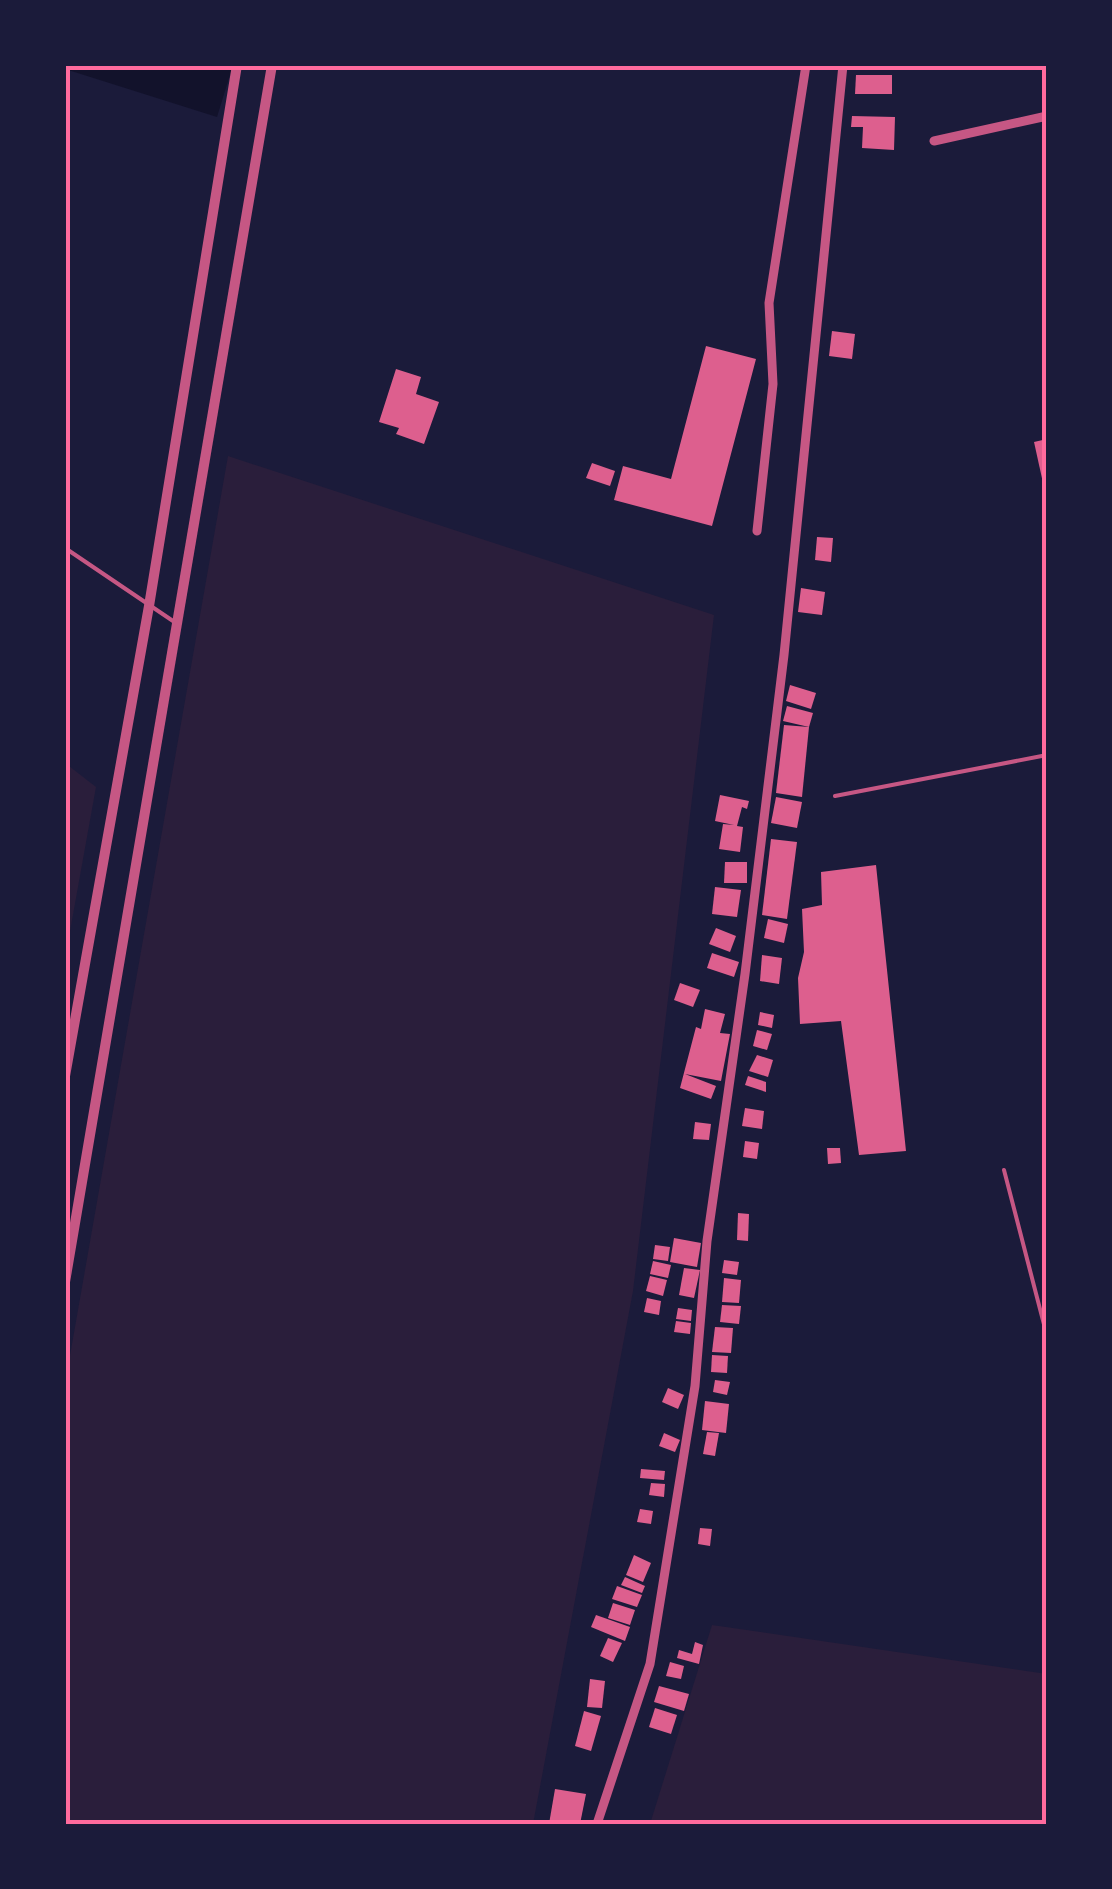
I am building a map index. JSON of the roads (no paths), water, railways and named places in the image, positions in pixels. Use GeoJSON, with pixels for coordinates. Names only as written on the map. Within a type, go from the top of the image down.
{"type":"FeatureCollection","features":[{"type":"Feature","properties":{"kind":"street"},"geometry":{"type":"LineString","coordinates":[[65,1076],[149,606],[238,65]]}},
{"type":"Feature","properties":{"kind":"street"},"geometry":{"type":"LineString","coordinates":[[65,1282],[272,65]]}},
{"type":"Feature","properties":{"kind":"street"},"geometry":{"type":"LineString","coordinates":[[758,531],[774,384],[769,303],[806,65]]}},
{"type":"Feature","properties":{"kind":"street"},"geometry":{"type":"LineString","coordinates":[[597,1824],[650,1664],[696,1386],[707,1240],[784,655],[844,65]]}},
{"type":"Feature","properties":{"kind":"street"},"geometry":{"type":"LineString","coordinates":[[934,141],[1047,116]]}},
{"type":"Feature","properties":{"kind":"lane"},"geometry":{"type":"LineString","coordinates":[[65,548],[177,624]]}},
{"type":"Feature","properties":{"kind":"lane"},"geometry":{"type":"LineString","coordinates":[[834,796],[1047,754]]}},
{"type":"Feature","properties":{"kind":"lane"},"geometry":{"type":"LineString","coordinates":[[1004,1170],[1047,1336]]}}]}
